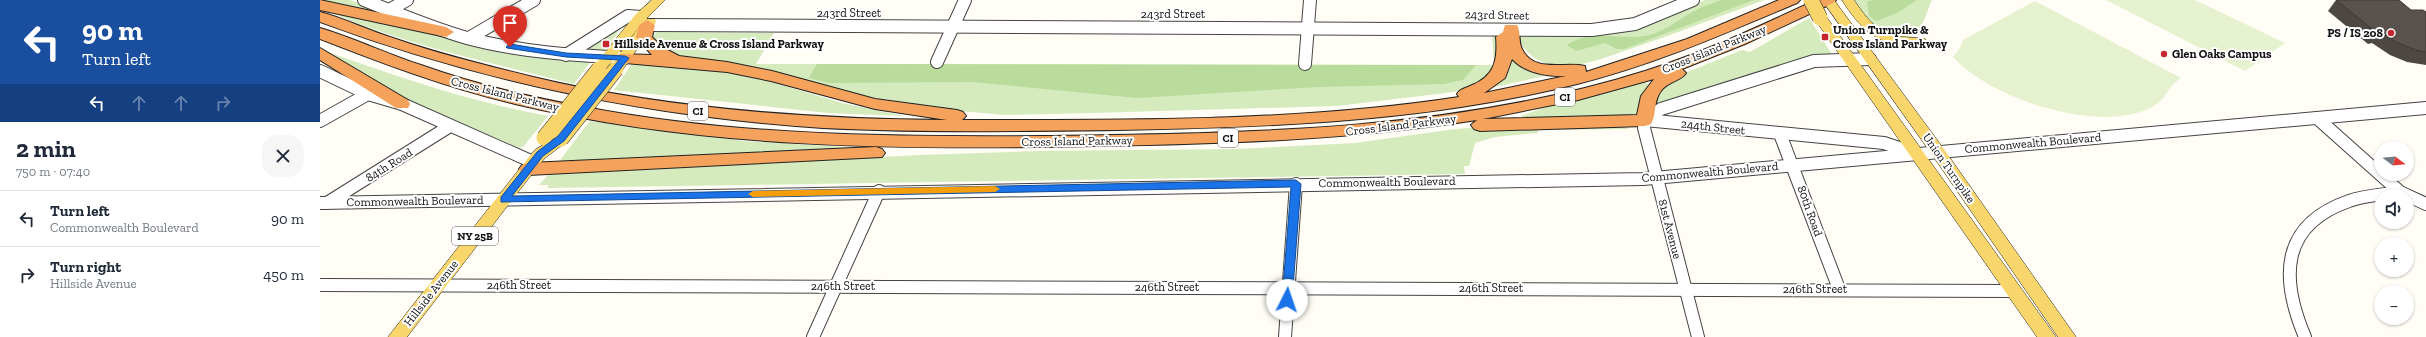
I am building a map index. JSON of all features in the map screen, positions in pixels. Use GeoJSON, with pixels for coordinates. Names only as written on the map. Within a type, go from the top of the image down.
{"type":"FeatureCollection","features":[{"type":"Feature","properties":{"kind":"highway","name":"Cross Island Parkway"},"geometry":{"type":"LineString","coordinates":[[320,17],[390,44],[455,64],[555,87],[664,106],[768,118],[885,125],[1088,125],[1269,121],[1365,114],[1460,102],[1564,82],[1659,54],[1710,36],[1792,0]]}},
{"type":"Feature","properties":{"kind":"highway","name":"Cross Island Parkway"},"geometry":{"type":"LineString","coordinates":[[320,33],[404,66],[466,86],[552,107],[634,121],[730,133],[847,140],[930,142],[1273,137],[1383,129],[1485,114],[1575,95],[1647,75],[1740,40],[1828,0]]}},
{"type":"Feature","properties":{"kind":"highway"},"geometry":{"type":"LineString","coordinates":[[320,5],[446,32]]}},
{"type":"Feature","properties":{"kind":"highway"},"geometry":{"type":"LineString","coordinates":[[644,21],[644,37],[649,44],[659,52],[677,61]]}},
{"type":"Feature","properties":{"kind":"highway"},"geometry":{"type":"LineString","coordinates":[[1507,28],[1512,45],[1520,58],[1541,68],[1561,71],[1581,70],[1656,48],[1710,36]]}},
{"type":"Feature","properties":{"kind":"highway"},"geometry":{"type":"LineString","coordinates":[[1365,114],[1418,101],[1465,94],[1486,86],[1500,74],[1505,64],[1507,28]]}},
{"type":"Feature","properties":{"kind":"highway"},"geometry":{"type":"LineString","coordinates":[[1383,129],[1440,129],[1510,123],[1645,120],[1647,99],[1655,86],[1673,75],[1704,64],[1740,40]]}},
{"type":"Feature","properties":{"kind":"highway"},"geometry":{"type":"LineString","coordinates":[[320,53],[402,104]]}},
{"type":"Feature","properties":{"kind":"highway"},"geometry":{"type":"LineString","coordinates":[[616,62],[677,61],[753,72],[859,101],[907,110],[1088,125]]}},
{"type":"Feature","properties":{"kind":"highway"},"geometry":{"type":"LineString","coordinates":[[534,162],[986,150],[1073,141]]}},
{"type":"Feature","properties":{"kind":"main road","name":"Hillside Avenue"},"geometry":{"type":"LineString","coordinates":[[397,337],[534,162],[561,138],[660,0]]}},
{"type":"Feature","properties":{"kind":"main road","name":"Union Turnpike"},"geometry":{"type":"LineString","coordinates":[[1811,0],[1820,18],[2047,337]]}},
{"type":"Feature","properties":{"kind":"main road","name":"Union Turnpike"},"geometry":{"type":"LineString","coordinates":[[1828,0],[1938,152],[2067,337]]}},
{"type":"Feature","properties":{"kind":"main road"},"geometry":{"type":"LineString","coordinates":[[1848,0],[1863,23],[1883,38],[1920,42]]}},
{"type":"Feature","properties":{"kind":"main road","name":"Hillside Avenue"},"geometry":{"type":"LineString","coordinates":[[534,162],[544,138],[600,69],[616,62]]}},
{"type":"Feature","properties":{"kind":"street"},"geometry":{"type":"LineString","coordinates":[[364,0],[446,32],[469,38],[525,50],[616,62]]}},
{"type":"Feature","properties":{"kind":"street"},"geometry":{"type":"LineString","coordinates":[[389,10],[407,0]]}},
{"type":"Feature","properties":{"kind":"street"},"geometry":{"type":"LineString","coordinates":[[469,38],[534,0]]}},
{"type":"Feature","properties":{"kind":"street"},"geometry":{"type":"LineString","coordinates":[[937,62],[965,0]]}},
{"type":"Feature","properties":{"kind":"street"},"geometry":{"type":"LineString","coordinates":[[1306,64],[1310,0]]}},
{"type":"Feature","properties":{"kind":"street","name":"243rd Street"},"geometry":{"type":"LineString","coordinates":[[644,21],[953,26],[1507,28],[1592,30],[1620,28],[1656,16],[1693,0]]}},
{"type":"Feature","properties":{"kind":"street"},"geometry":{"type":"LineString","coordinates":[[566,55],[628,16],[644,21]]}},
{"type":"Feature","properties":{"kind":"street"},"geometry":{"type":"LineString","coordinates":[[1645,120],[1660,109],[1810,62],[1870,59]]}},
{"type":"Feature","properties":{"kind":"street"},"geometry":{"type":"LineString","coordinates":[[320,71],[368,94],[402,104],[534,162]]}},
{"type":"Feature","properties":{"kind":"street"},"geometry":{"type":"LineString","coordinates":[[320,121],[368,94]]}},
{"type":"Feature","properties":{"kind":"street","name":"Commonwealth Boulevard"},"geometry":{"type":"LineString","coordinates":[[324,203],[879,191],[1657,178],[2426,108]]}},
{"type":"Feature","properties":{"kind":"street"},"geometry":{"type":"LineString","coordinates":[[2317,118],[2397,189]]}},
{"type":"Feature","properties":{"kind":"street","name":"244th Street"},"geometry":{"type":"LineString","coordinates":[[1645,120],[1884,143],[1917,154]]}},
{"type":"Feature","properties":{"kind":"street","name":"81st Avenue"},"geometry":{"type":"LineString","coordinates":[[1645,120],[1644,128],[1698,337]]}},
{"type":"Feature","properties":{"kind":"street","name":"84th Road"},"geometry":{"type":"LineString","coordinates":[[324,203],[450,126]]}},
{"type":"Feature","properties":{"kind":"street","name":"80th Road"},"geometry":{"type":"LineString","coordinates":[[1780,134],[1839,289]]}},
{"type":"Feature","properties":{"kind":"street"},"geometry":{"type":"LineString","coordinates":[[1285,337],[1296,184]]}},
{"type":"Feature","properties":{"kind":"street"},"geometry":{"type":"LineString","coordinates":[[813,337],[879,191]]}},
{"type":"Feature","properties":{"kind":"street"},"geometry":{"type":"LineString","coordinates":[[2305,337],[2291,302],[2288,281],[2289,258],[2300,234],[2309,223],[2335,207],[2374,196]]}},
{"type":"Feature","properties":{"kind":"street"},"geometry":{"type":"LineString","coordinates":[[2414,198],[2426,204]]}},
{"type":"Feature","properties":{"kind":"street","name":"246th Street"},"geometry":{"type":"LineString","coordinates":[[320,285],[438,284],[1686,288],[2014,291]]}},
{"type":"Feature","properties":{"kind":"green space"},"geometry":{"type":"Polygon","coordinates":[[[320,0],[350,0],[386,14],[384,16],[320,0]]]}},
{"type":"Feature","properties":{"kind":"green space"},"geometry":{"type":"Polygon","coordinates":[[[1705,0],[1764,0],[1614,55],[1574,65],[1564,66],[1541,62],[1530,55],[1516,34],[1613,33],[1636,29],[1705,0]]]}},
{"type":"Feature","properties":{"kind":"green space"},"geometry":{"type":"Polygon","coordinates":[[[1721,0],[1754,0],[1624,49],[1617,49],[1605,43],[1576,51],[1567,45],[1587,37],[1639,37],[1650,35],[1663,30],[1704,6],[1721,0]]]}},
{"type":"Feature","properties":{"kind":"green space"},"geometry":{"type":"Polygon","coordinates":[[[1854,0],[1932,0],[1919,29],[1913,36],[1906,38],[1890,35],[1872,24],[1854,0]]]}},
{"type":"Feature","properties":{"kind":"green space"},"geometry":{"type":"Polygon","coordinates":[[[1873,0],[1917,0],[1897,13],[1877,21],[1869,16],[1867,2],[1873,0]]]}},
{"type":"Feature","properties":{"kind":"green space"},"geometry":{"type":"Polygon","coordinates":[[[2106,0],[2195,0],[2285,43],[2245,71],[2106,0]]]}},
{"type":"Feature","properties":{"kind":"green space"},"geometry":{"type":"Polygon","coordinates":[[[2035,1],[2181,78],[2173,84],[2162,100],[2154,106],[2132,114],[2106,117],[2077,115],[2019,99],[1993,87],[1970,72],[1953,57],[1960,48],[1963,40],[2035,1]]]}},
{"type":"Feature","properties":{"kind":"green space"},"geometry":{"type":"Polygon","coordinates":[[[332,13],[517,53],[591,61],[574,84],[421,44],[361,25],[332,13]]]}},
{"type":"Feature","properties":{"kind":"green space"},"geometry":{"type":"Polygon","coordinates":[[[1809,18],[1833,56],[1654,106],[1655,92],[1685,73],[1742,50],[1750,52],[1809,18]]]}},
{"type":"Feature","properties":{"kind":"green space"},"geometry":{"type":"Polygon","coordinates":[[[617,31],[618,33],[604,51],[581,51],[610,32],[617,31]]]}},
{"type":"Feature","properties":{"kind":"green space"},"geometry":{"type":"Polygon","coordinates":[[[656,32],[774,33],[756,64],[1494,65],[1492,34],[1498,35],[1500,57],[1497,67],[1476,86],[1454,92],[1337,106],[1004,115],[907,106],[678,57],[659,49],[651,40],[656,32]]]}},
{"type":"Feature","properties":{"kind":"green space"},"geometry":{"type":"Polygon","coordinates":[[[320,49],[376,69],[461,96],[548,116],[523,147],[519,148],[376,85],[320,49]]]}},
{"type":"Feature","properties":{"kind":"green space"},"geometry":{"type":"Polygon","coordinates":[[[1512,58],[1543,73],[1544,76],[1495,87],[1504,77],[1512,58]]]}},
{"type":"Feature","properties":{"kind":"green space"},"geometry":{"type":"Polygon","coordinates":[[[633,62],[713,70],[768,81],[842,103],[904,116],[828,113],[614,90],[633,62]]]}},
{"type":"Feature","properties":{"kind":"green space"},"geometry":{"type":"Polygon","coordinates":[[[817,64],[1476,65],[1463,80],[1444,84],[1319,87],[1137,98],[973,82],[829,83],[809,78],[817,64]]]}},
{"type":"Feature","properties":{"kind":"green space"},"geometry":{"type":"Polygon","coordinates":[[[1644,82],[1651,86],[1640,97],[1637,116],[1526,121],[1521,116],[1543,108],[1644,82]]]}},
{"type":"Feature","properties":{"kind":"green space"},"geometry":{"type":"Polygon","coordinates":[[[590,121],[744,141],[858,148],[857,150],[557,164],[590,121]]]}},
{"type":"Feature","properties":{"kind":"green space"},"geometry":{"type":"Polygon","coordinates":[[[1624,123],[1625,127],[1629,129],[1538,130],[1538,133],[1495,137],[1475,143],[1469,166],[1464,166],[1465,174],[547,188],[549,185],[539,185],[549,174],[919,155],[1037,151],[1235,149],[1355,143],[1455,129],[1500,126],[1624,123]]]}},
{"type":"Feature","properties":{"kind":"building"},"geometry":{"type":"Polygon","coordinates":[[[2336,0],[2399,0],[2411,10],[2423,10],[2426,12],[2426,52],[2398,43],[2380,32],[2376,32],[2336,0]]]}},
{"type":"Feature","properties":{"kind":"slow traffic"},"geometry":{"type":"LineString","coordinates":[[753,194],[995,189]]}},
{"type":"Feature","properties":{"kind":"place","name":"PS / IS 208"},"geometry":{"type":"Point","coordinates":[2391,33]}},
{"type":"Feature","properties":{"kind":"place","name":"Union Turnpike & Cross Island Parkway"},"geometry":{"type":"Point","coordinates":[1825,37]}},
{"type":"Feature","properties":{"kind":"place","name":"Hillside Avenue & Cross Island Parkway"},"geometry":{"type":"Point","coordinates":[606,44]}},
{"type":"Feature","properties":{"kind":"place","name":"Glen Oaks Campus"},"geometry":{"type":"Point","coordinates":[2164,54]}},
{"type":"Feature","properties":{"kind":"route"},"geometry":{"type":"LineString","coordinates":[[510,47],[566,55],[625,58],[561,138],[540,154],[504,199],[1296,184],[1287,300]]}}]}
